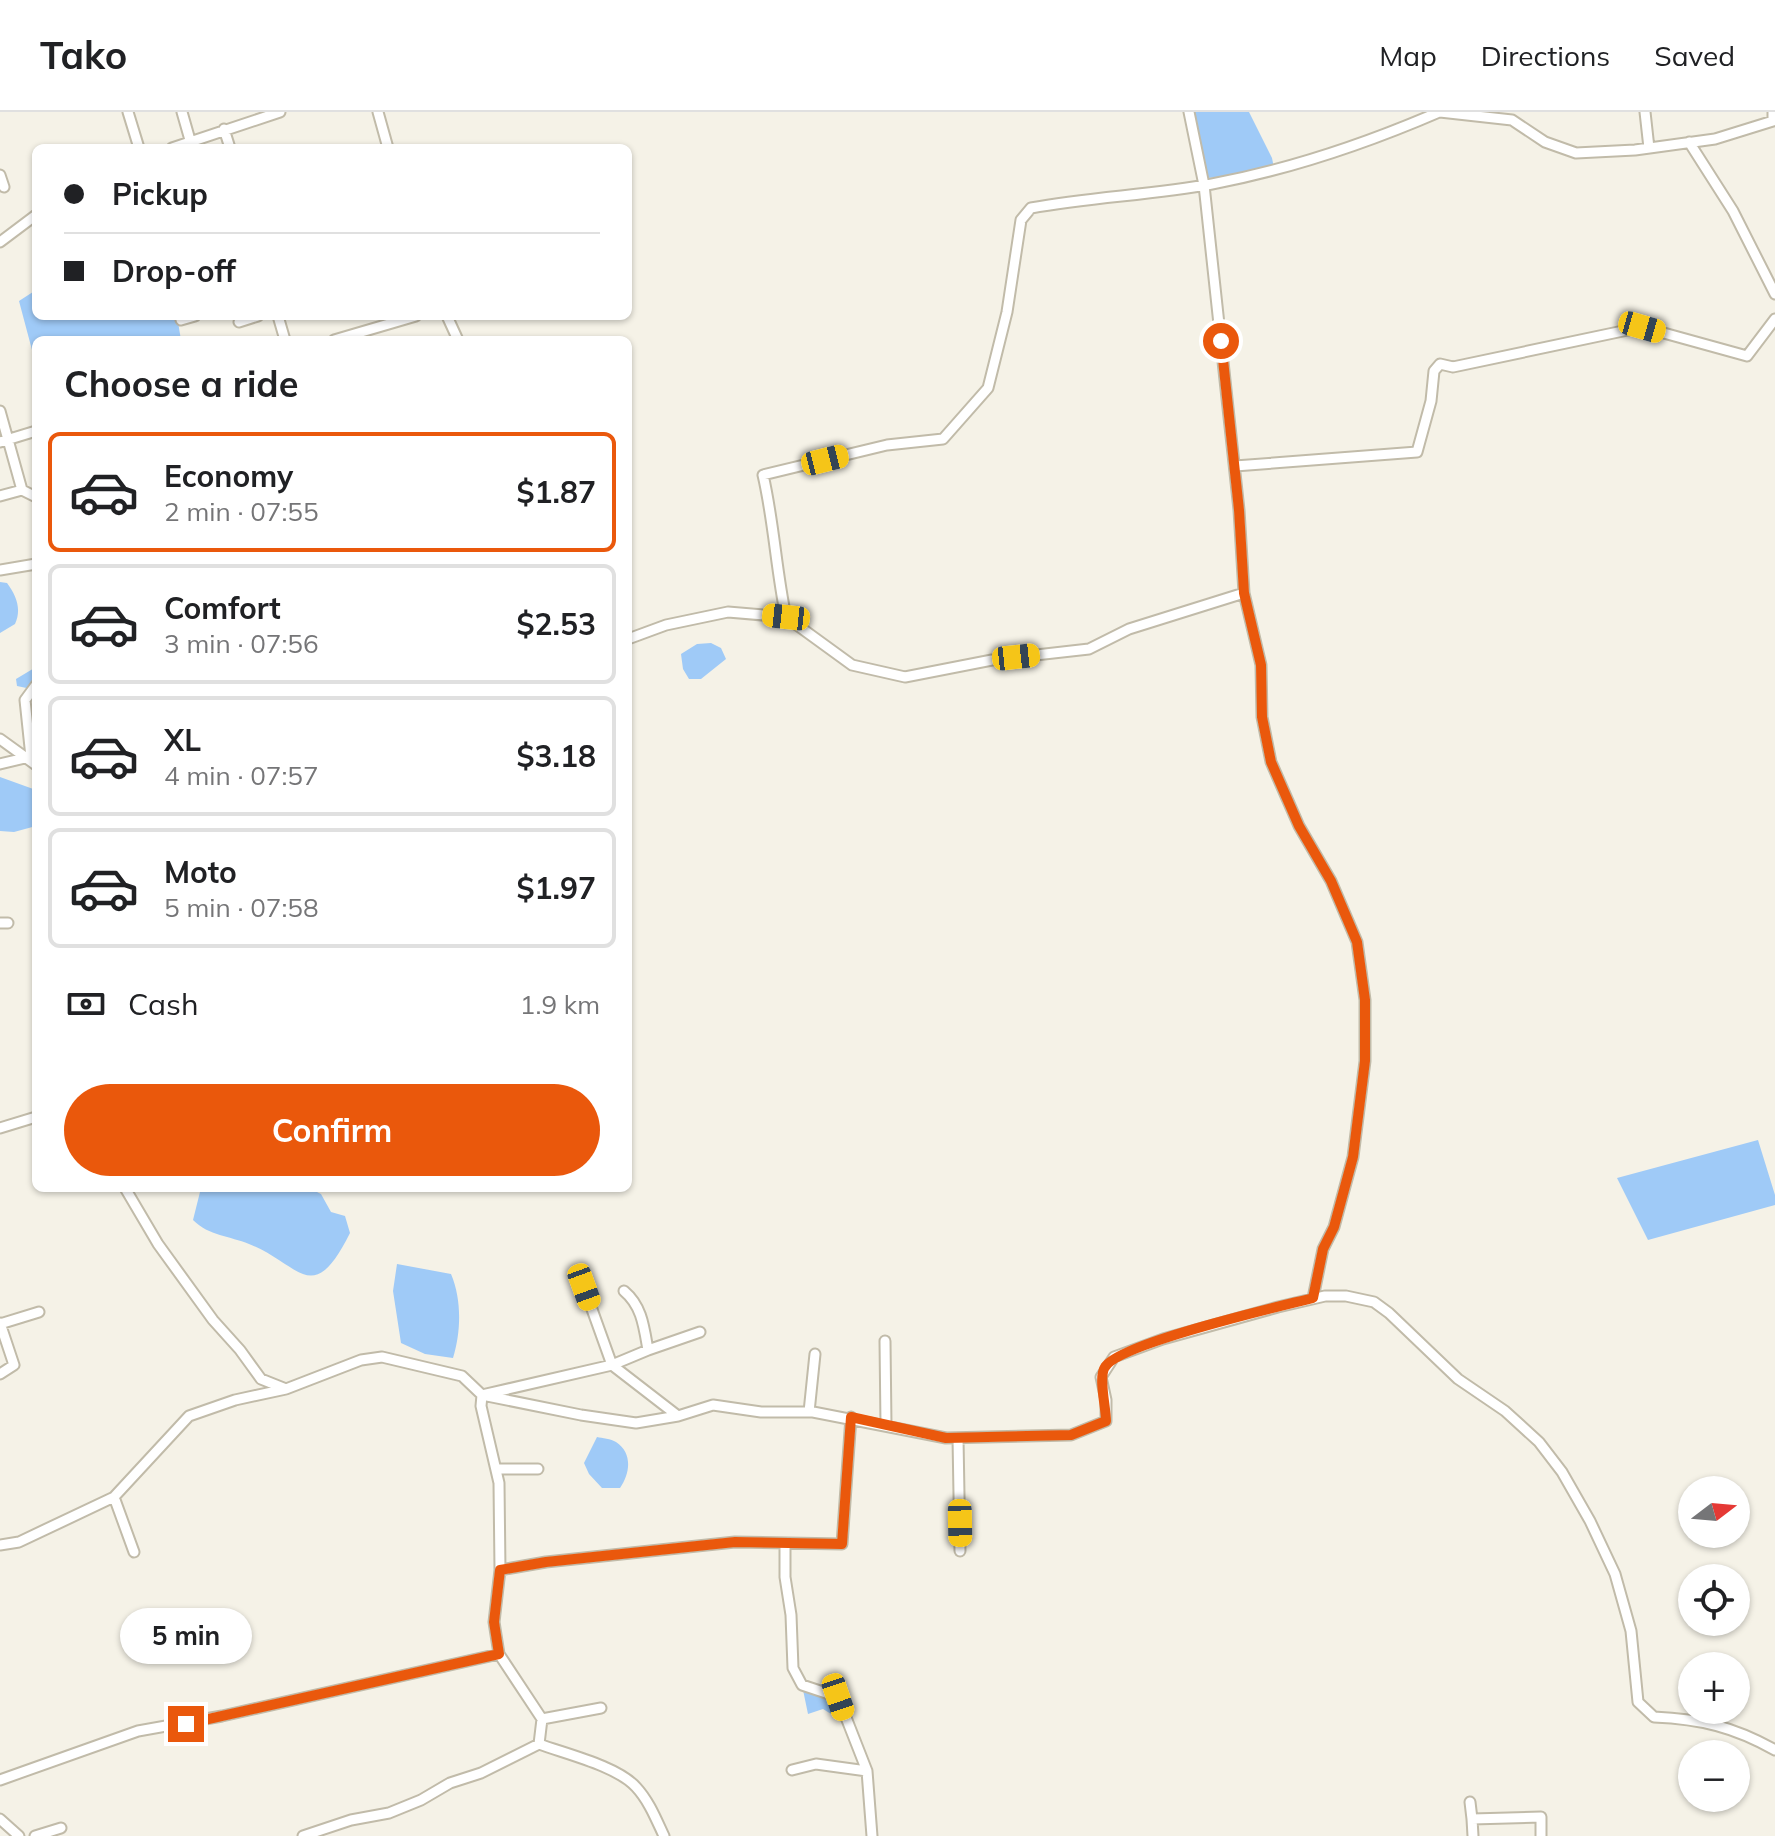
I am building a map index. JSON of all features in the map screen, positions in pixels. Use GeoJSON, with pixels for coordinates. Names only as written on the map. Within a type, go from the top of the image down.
{"type":"FeatureCollection","features":[{"type":"Feature","properties":{"kind":"street"},"geometry":{"type":"LineString","coordinates":[[128,112],[138,144]]}},
{"type":"Feature","properties":{"kind":"street"},"geometry":{"type":"LineString","coordinates":[[182,112],[190,140]]}},
{"type":"Feature","properties":{"kind":"street"},"geometry":{"type":"LineString","coordinates":[[232,112],[236,125]]}},
{"type":"Feature","properties":{"kind":"street"},"geometry":{"type":"LineString","coordinates":[[181,144],[280,112]]}},
{"type":"Feature","properties":{"kind":"street"},"geometry":{"type":"LineString","coordinates":[[378,112],[387,144]]}},
{"type":"Feature","properties":{"kind":"street"},"geometry":{"type":"LineString","coordinates":[[1189,112],[1204,185],[1235,466],[1244,593],[1261,665],[1262,717],[1271,762],[1299,826],[1331,881],[1357,942],[1365,1000],[1365,1061],[1353,1157],[1334,1227],[1323,1249],[1313,1298]]}},
{"type":"Feature","properties":{"kind":"street"},"geometry":{"type":"LineString","coordinates":[[786,617],[777,574],[772,514],[763,475],[887,445],[943,439],[988,388],[1007,312],[1021,220],[1031,208],[1086,198],[1163,192],[1299,165],[1440,112],[1512,120],[1545,142],[1576,153],[1715,139],[1773,121],[1773,112]]}},
{"type":"Feature","properties":{"kind":"street"},"geometry":{"type":"LineString","coordinates":[[1645,112],[1649,148]]}},
{"type":"Feature","properties":{"kind":"street"},"geometry":{"type":"LineString","coordinates":[[224,129],[229,144]]}},
{"type":"Feature","properties":{"kind":"street"},"geometry":{"type":"LineString","coordinates":[[1689,142],[1733,211],[1775,294]]}},
{"type":"Feature","properties":{"kind":"street"},"geometry":{"type":"LineString","coordinates":[[0,175],[4,187]]}},
{"type":"Feature","properties":{"kind":"street"},"geometry":{"type":"LineString","coordinates":[[0,242],[32,218]]}},
{"type":"Feature","properties":{"kind":"street"},"geometry":{"type":"LineString","coordinates":[[1235,466],[1417,452],[1431,401],[1434,371],[1440,364],[1453,367],[1642,327],[1747,356],[1775,319]]}},
{"type":"Feature","properties":{"kind":"street"},"geometry":{"type":"LineString","coordinates":[[239,322],[245,320]]}},
{"type":"Feature","properties":{"kind":"street"},"geometry":{"type":"LineString","coordinates":[[348,336],[402,320]]}},
{"type":"Feature","properties":{"kind":"street"},"geometry":{"type":"LineString","coordinates":[[0,411],[4,441],[22,490]]}},
{"type":"Feature","properties":{"kind":"street"},"geometry":{"type":"LineString","coordinates":[[4,441],[32,432]]}},
{"type":"Feature","properties":{"kind":"street"},"geometry":{"type":"LineString","coordinates":[[0,496],[22,490],[32,495]]}},
{"type":"Feature","properties":{"kind":"street"},"geometry":{"type":"LineString","coordinates":[[0,570],[32,565]]}},
{"type":"Feature","properties":{"kind":"street"},"geometry":{"type":"LineString","coordinates":[[632,638],[666,625],[728,612],[786,617],[852,665],[905,677],[992,660],[1089,649],[1129,629],[1244,593]]}},
{"type":"Feature","properties":{"kind":"street"},"geometry":{"type":"LineString","coordinates":[[32,690],[25,700],[32,758]]}},
{"type":"Feature","properties":{"kind":"street"},"geometry":{"type":"LineString","coordinates":[[25,707],[32,705]]}},
{"type":"Feature","properties":{"kind":"street"},"geometry":{"type":"LineString","coordinates":[[0,739],[32,758]]}},
{"type":"Feature","properties":{"kind":"street"},"geometry":{"type":"LineString","coordinates":[[0,764],[32,758]]}},
{"type":"Feature","properties":{"kind":"street"},"geometry":{"type":"LineString","coordinates":[[0,1128],[32,1118]]}},
{"type":"Feature","properties":{"kind":"street"},"geometry":{"type":"LineString","coordinates":[[127,1192],[158,1244],[213,1320],[261,1379],[286,1389]]}},
{"type":"Feature","properties":{"kind":"street"},"geometry":{"type":"LineString","coordinates":[[584,1287],[612,1365],[678,1416]]}},
{"type":"Feature","properties":{"kind":"street"},"geometry":{"type":"LineString","coordinates":[[624,1291],[635,1300],[640,1312],[648,1350]]}},
{"type":"Feature","properties":{"kind":"street"},"geometry":{"type":"LineString","coordinates":[[0,1545],[19,1542],[114,1497],[189,1416],[235,1400],[286,1389],[361,1360],[382,1357],[462,1376],[482,1395],[636,1423],[678,1416],[713,1405],[761,1412],[809,1412],[851,1417],[946,1438],[1071,1435],[1106,1421],[1101,1377],[1114,1357],[1163,1339],[1313,1298],[1346,1296],[1374,1302],[1389,1313],[1458,1379],[1505,1411],[1539,1442],[1562,1472],[1615,1574],[1631,1631],[1638,1702],[1654,1717],[1696,1719],[1745,1733],[1775,1750]]}},
{"type":"Feature","properties":{"kind":"street"},"geometry":{"type":"LineString","coordinates":[[0,1374],[14,1367],[0,1324],[39,1312]]}},
{"type":"Feature","properties":{"kind":"street"},"geometry":{"type":"LineString","coordinates":[[482,1395],[612,1365],[700,1332]]}},
{"type":"Feature","properties":{"kind":"street"},"geometry":{"type":"LineString","coordinates":[[885,1341],[886,1425]]}},
{"type":"Feature","properties":{"kind":"street"},"geometry":{"type":"LineString","coordinates":[[809,1412],[815,1354]]}},
{"type":"Feature","properties":{"kind":"street"},"geometry":{"type":"LineString","coordinates":[[482,1395],[481,1406],[496,1469],[501,1519],[500,1570],[494,1622],[499,1654],[542,1719],[539,1744]]}},
{"type":"Feature","properties":{"kind":"street"},"geometry":{"type":"LineString","coordinates":[[500,1570],[661,1548],[735,1542],[842,1544],[851,1417]]}},
{"type":"Feature","properties":{"kind":"street"},"geometry":{"type":"LineString","coordinates":[[958,1438],[960,1551]]}},
{"type":"Feature","properties":{"kind":"street"},"geometry":{"type":"LineString","coordinates":[[496,1469],[538,1469]]}},
{"type":"Feature","properties":{"kind":"street"},"geometry":{"type":"LineString","coordinates":[[114,1497],[134,1552]]}},
{"type":"Feature","properties":{"kind":"street"},"geometry":{"type":"LineString","coordinates":[[785,1543],[793,1668],[802,1685],[838,1697],[867,1771],[872,1836]]}},
{"type":"Feature","properties":{"kind":"street"},"geometry":{"type":"LineString","coordinates":[[0,1780],[138,1731],[186,1724],[499,1654]]}},
{"type":"Feature","properties":{"kind":"street"},"geometry":{"type":"LineString","coordinates":[[542,1719],[601,1708]]}},
{"type":"Feature","properties":{"kind":"street"},"geometry":{"type":"LineString","coordinates":[[303,1836],[351,1820],[400,1809],[539,1744],[610,1770],[634,1785],[651,1808],[664,1836]]}},
{"type":"Feature","properties":{"kind":"street"},"geometry":{"type":"LineString","coordinates":[[792,1770],[816,1764],[867,1771]]}},
{"type":"Feature","properties":{"kind":"street"},"geometry":{"type":"LineString","coordinates":[[1470,1802],[1473,1836]]}},
{"type":"Feature","properties":{"kind":"street"},"geometry":{"type":"LineString","coordinates":[[1472,1819],[1541,1817],[1541,1836]]}},
{"type":"Feature","properties":{"kind":"street"},"geometry":{"type":"LineString","coordinates":[[0,1819],[19,1836]]}},
{"type":"Feature","properties":{"kind":"street"},"geometry":{"type":"LineString","coordinates":[[35,1836],[61,1828]]}},
{"type":"Feature","properties":{"kind":"water"},"geometry":{"type":"Polygon","coordinates":[[[1192,112],[1249,112],[1274,168],[1206,178],[1192,112]]]}},
{"type":"Feature","properties":{"kind":"water"},"geometry":{"type":"Polygon","coordinates":[[[32,293],[32,320],[178,320],[180,336],[32,336],[32,350],[19,301],[32,293]]]}},
{"type":"Feature","properties":{"kind":"water"},"geometry":{"type":"Polygon","coordinates":[[[0,582],[7,583],[13,592],[18,613],[15,624],[0,633],[0,582]]]}},
{"type":"Feature","properties":{"kind":"water"},"geometry":{"type":"Polygon","coordinates":[[[711,643],[721,648],[726,659],[701,679],[689,679],[683,669],[681,654],[697,644],[711,643]]]}},
{"type":"Feature","properties":{"kind":"water"},"geometry":{"type":"Polygon","coordinates":[[[32,669],[32,689],[17,686],[16,679],[32,669]]]}},
{"type":"Feature","properties":{"kind":"water"},"geometry":{"type":"Polygon","coordinates":[[[0,777],[32,789],[32,827],[14,832],[0,831],[0,777]]]}},
{"type":"Feature","properties":{"kind":"water"},"geometry":{"type":"Polygon","coordinates":[[[1758,1140],[1775,1195],[1775,1205],[1648,1240],[1617,1178],[1758,1140]]]}},
{"type":"Feature","properties":{"kind":"water"},"geometry":{"type":"Polygon","coordinates":[[[200,1192],[317,1192],[331,1212],[345,1216],[350,1233],[337,1256],[325,1270],[315,1275],[293,1269],[249,1244],[213,1233],[193,1220],[200,1192]]]}},
{"type":"Feature","properties":{"kind":"water"},"geometry":{"type":"Polygon","coordinates":[[[397,1264],[451,1274],[459,1316],[453,1358],[425,1354],[401,1343],[393,1291],[397,1264]]]}},
{"type":"Feature","properties":{"kind":"water"},"geometry":{"type":"Polygon","coordinates":[[[597,1437],[616,1442],[625,1452],[628,1470],[620,1488],[602,1488],[584,1463],[597,1437]]]}},
{"type":"Feature","properties":{"kind":"water"},"geometry":{"type":"Polygon","coordinates":[[[811,1683],[824,1688],[846,1707],[836,1717],[823,1709],[808,1714],[802,1685],[811,1683]]]}},
{"type":"Feature","properties":{"kind":"route"},"geometry":{"type":"LineString","coordinates":[[186,1724],[499,1654],[494,1622],[500,1570],[661,1548],[735,1542],[842,1544],[851,1417],[946,1438],[1071,1435],[1106,1421],[1101,1377],[1114,1357],[1163,1339],[1313,1298],[1323,1249],[1334,1227],[1353,1157],[1365,1061],[1365,1000],[1357,942],[1331,881],[1299,826],[1271,762],[1262,717],[1261,665],[1244,593],[1239,510],[1221,341]]}}]}
